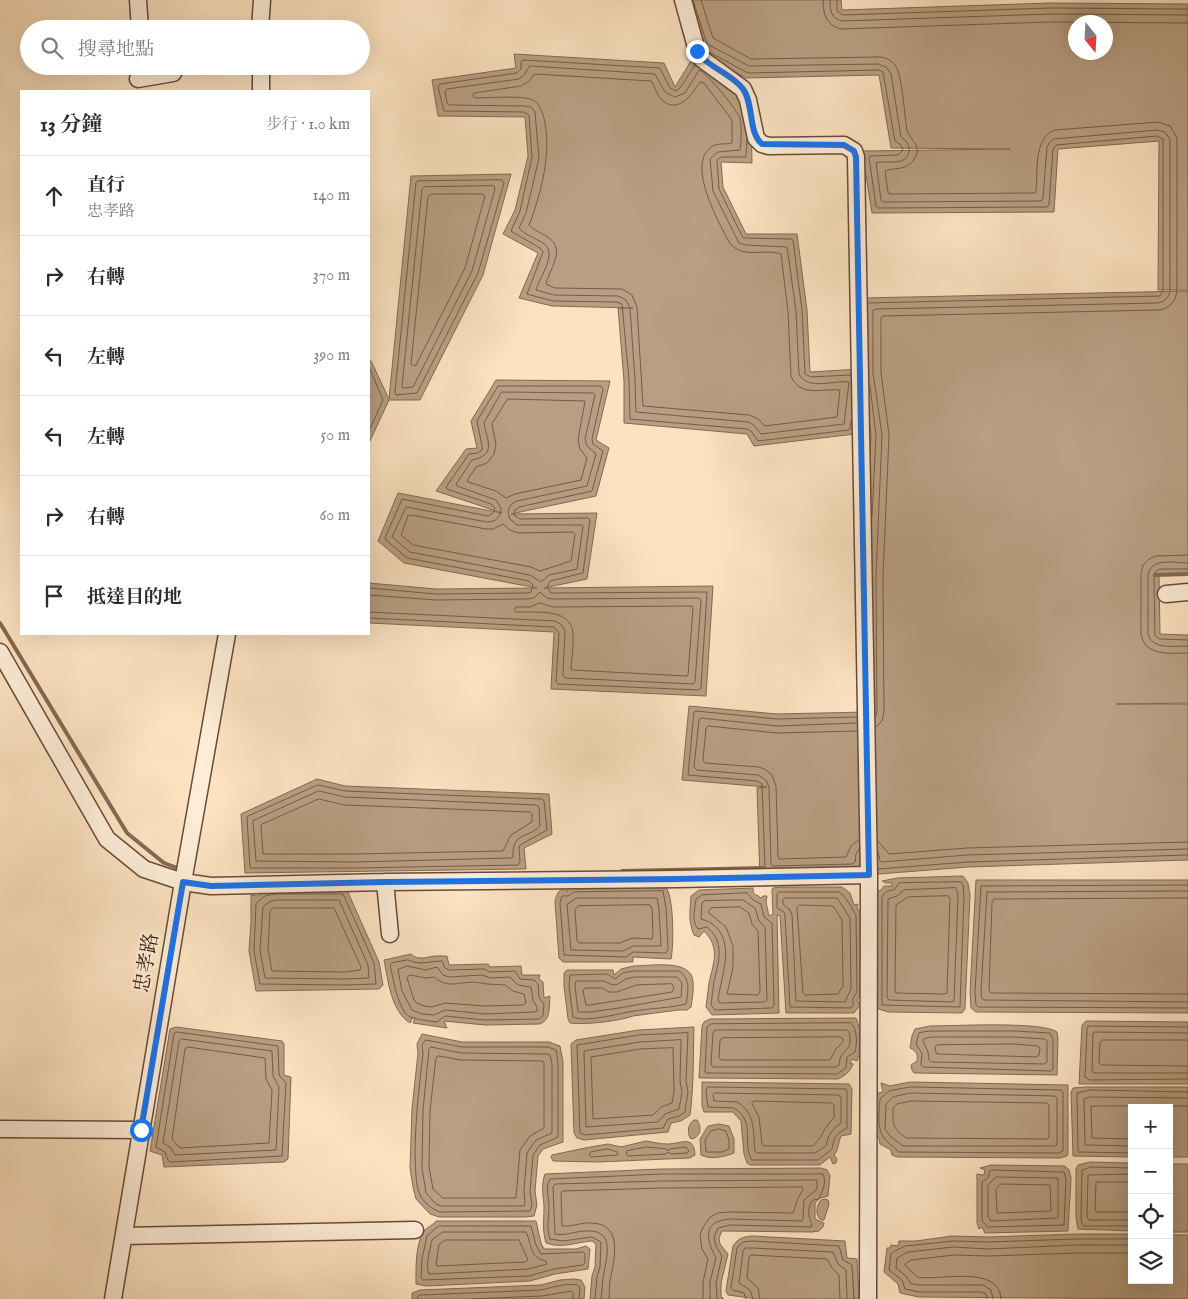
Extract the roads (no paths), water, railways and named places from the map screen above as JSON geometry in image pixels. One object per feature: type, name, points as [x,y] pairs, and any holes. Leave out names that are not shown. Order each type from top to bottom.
[{"type":"street","points":[[138,0],[139,20]]},
{"type":"street","points":[[260,20],[262,0]]},
{"type":"street","points":[[683,0],[697,51],[702,59],[743,88],[748,100],[756,138],[759,142],[769,146],[844,145],[854,151],[856,157],[869,875],[868,1299]]},
{"type":"street","points":[[138,79],[161,75]]},
{"type":"street","points":[[261,75],[261,90]]},
{"type":"street","points":[[1166,594],[1188,592]]},
{"type":"street","name":"忠孝路","points":[[113,1299],[227,635]]},
{"type":"street","points":[[0,652],[107,839],[144,869],[183,882],[211,886],[869,875]]},
{"type":"street","points":[[385,882],[390,934]]},
{"type":"street","points":[[0,1129],[141,1130]]},
{"type":"street","points":[[124,1236],[415,1230]]},
{"type":"water","points":[[681,0],[841,0],[842,10],[1050,3],[1188,4],[1188,290],[1158,290],[1159,141],[1058,149],[1054,212],[872,213],[862,151],[1010,149],[891,148],[879,75],[746,78],[700,53],[718,70],[751,114],[752,163],[721,162],[723,187],[746,234],[797,234],[807,310],[810,372],[862,369],[862,298],[1188,291],[1188,574],[1159,574],[1160,634],[1188,635],[1188,703],[1116,704],[1188,704],[1188,860],[968,867],[866,875],[760,878],[757,788],[767,787],[682,780],[689,706],[777,714],[866,712],[864,576],[871,435],[863,373],[855,434],[754,446],[747,434],[624,423],[624,381],[618,308],[633,308],[552,306],[519,298],[538,253],[503,234],[515,210],[528,156],[525,117],[438,116],[432,80],[516,68],[514,54],[664,63],[675,87],[697,51]]},
{"type":"water","points":[[511,174],[483,275],[420,400],[389,400],[370,441],[370,361],[389,399],[411,176]]},
{"type":"water","points":[[496,380],[610,381],[596,440],[609,448],[596,496],[511,514],[597,513],[587,579],[544,588],[713,586],[706,696],[551,689],[554,632],[370,623],[370,583],[436,589],[537,588],[404,563],[378,541],[398,493],[502,513],[436,491],[466,449],[477,448],[471,421]]},
{"type":"water","points":[[317,779],[345,786],[549,794],[552,834],[524,848],[526,869],[245,873],[241,814]]},
{"type":"water","points":[[963,876],[968,883],[970,895],[965,1009],[962,1013],[888,1012],[876,1008],[877,890],[880,891],[884,886],[892,886],[892,883],[882,881],[897,878]]},
{"type":"water","points":[[976,880],[1188,880],[1188,1013],[976,1012],[971,1008],[970,992]]},
{"type":"water","points":[[665,886],[672,909],[673,943],[671,959],[633,957],[633,962],[563,962],[559,958],[555,902],[560,890],[562,889],[567,892],[567,889],[564,887]]},
{"type":"water","points":[[842,887],[850,893],[854,905],[858,904],[857,909],[861,911],[862,1000],[860,997],[857,1000],[860,1005],[854,1013],[786,1013],[780,916],[777,915],[779,1013],[712,1015],[706,1007],[714,963],[714,950],[713,944],[704,931],[699,937],[694,935],[690,920],[691,896],[699,890],[753,888],[754,894],[761,898],[767,896],[766,902],[769,916],[773,914],[772,890],[773,888]]},
{"type":"water","points":[[346,888],[379,962],[383,985],[379,989],[256,991],[249,951],[251,895],[259,896],[258,891]]},
{"type":"water","points":[[411,954],[419,958],[447,956],[449,965],[488,964],[490,967],[521,966],[522,975],[540,975],[539,979],[543,982],[544,998],[550,996],[548,1016],[540,1024],[485,1025],[444,1021],[447,1028],[413,1023],[415,1018],[413,1017],[410,1023],[398,1011],[394,1003],[384,960]]},
{"type":"water","points":[[669,965],[686,969],[691,974],[693,982],[691,1007],[687,1010],[633,1016],[611,1021],[570,1023],[564,986],[564,973],[567,970],[613,970],[614,975],[621,969],[633,966]]},
{"type":"water","points":[[856,1018],[861,1040],[859,1056],[857,1061],[852,1059],[850,1063],[853,1064],[849,1071],[838,1079],[699,1078],[702,1026],[704,1022],[710,1019]]},
{"type":"water","points":[[1086,1021],[1188,1022],[1188,1084],[1079,1084],[1082,1025]]},
{"type":"water","points":[[1016,1025],[1034,1026],[1057,1032],[1057,1075],[914,1073],[911,1065],[917,1061],[917,1057],[916,1052],[910,1048],[912,1036],[915,1029],[930,1026]]},
{"type":"water","points":[[176,1027],[282,1041],[284,1044],[284,1075],[291,1077],[288,1159],[284,1162],[164,1167],[162,1155],[150,1151],[170,1029]]},
{"type":"water","points":[[694,1027],[690,1115],[681,1121],[671,1123],[668,1132],[584,1140],[577,1138],[574,1133],[571,1044],[576,1040],[639,1030]]},
{"type":"water","points":[[422,1034],[462,1042],[549,1042],[560,1046],[563,1062],[563,1142],[543,1149],[538,1156],[535,1191],[537,1205],[534,1216],[439,1217],[430,1214],[416,1199],[410,1168],[412,1109],[418,1053],[417,1044]]},
{"type":"water","points":[[702,1082],[849,1084],[852,1089],[851,1134],[841,1136],[834,1155],[837,1159],[836,1163],[833,1164],[830,1157],[820,1165],[750,1165],[747,1163],[744,1154],[741,1121],[733,1112],[704,1112],[702,1106]]},
{"type":"water","points":[[910,1082],[1068,1085],[1067,1156],[1060,1158],[897,1157],[892,1155],[891,1150],[880,1144],[879,1138],[874,1134],[875,1094],[883,1092],[881,1083],[890,1086]]},
{"type":"water","points":[[1188,1087],[1188,1157],[1173,1157],[1173,1104],[1128,1104],[1128,1157],[1073,1156],[1071,1092],[1073,1088]]},
{"type":"water","points":[[694,1120],[697,1120],[700,1128],[698,1135],[693,1139],[690,1138],[688,1130]]},
{"type":"water","points":[[719,1124],[729,1126],[734,1139],[734,1153],[718,1157],[701,1155],[700,1139],[708,1126]]},
{"type":"water","points":[[646,1141],[667,1144],[689,1142],[694,1148],[695,1155],[690,1158],[598,1162],[553,1161],[551,1157],[552,1155],[608,1144],[621,1147]]},
{"type":"water","points":[[1090,1162],[1128,1163],[1128,1231],[1078,1229],[1076,1217],[1076,1169],[1078,1165]]},
{"type":"water","points":[[1173,1164],[1188,1164],[1188,1232],[1173,1232]]},
{"type":"water","points":[[991,1165],[1065,1166],[1069,1170],[1071,1178],[1068,1231],[985,1233],[982,1227],[979,1229],[977,1223],[977,1174],[984,1175],[985,1170],[980,1168]]},
{"type":"water","points":[[821,1168],[827,1170],[830,1176],[828,1196],[820,1198],[815,1203],[815,1219],[824,1223],[819,1231],[722,1231],[719,1238],[720,1244],[728,1254],[721,1283],[721,1296],[724,1299],[590,1299],[592,1276],[595,1267],[596,1244],[592,1241],[563,1245],[546,1243],[543,1190],[545,1174],[661,1169]]},
{"type":"water","points":[[825,1199],[828,1200],[829,1204],[824,1220],[821,1220],[817,1213],[817,1208],[819,1202]]},
{"type":"water","points":[[436,1221],[536,1221],[544,1249],[576,1249],[586,1246],[590,1249],[588,1269],[555,1274],[530,1281],[426,1286],[416,1284],[419,1243],[424,1231]]},
{"type":"water","points":[[1128,1234],[1128,1284],[1173,1284],[1173,1235],[1188,1235],[1188,1299],[919,1297],[900,1293],[898,1284],[884,1272],[887,1248],[890,1248],[891,1245],[898,1246],[899,1241],[916,1241],[952,1236]]},
{"type":"water","points":[[752,1236],[845,1241],[847,1258],[857,1259],[859,1299],[758,1299],[728,1295],[726,1291],[733,1246],[741,1238]]},
{"type":"water","points":[[560,1280],[581,1280],[585,1287],[584,1299],[412,1299],[412,1293],[420,1290],[541,1285]]},
{"type":"waterway","points":[[1155,575],[1188,574]]},
{"type":"waterway","points":[[0,623],[127,833],[164,863],[180,869]]},
{"type":"waterway","points":[[622,871],[763,868]]}]
